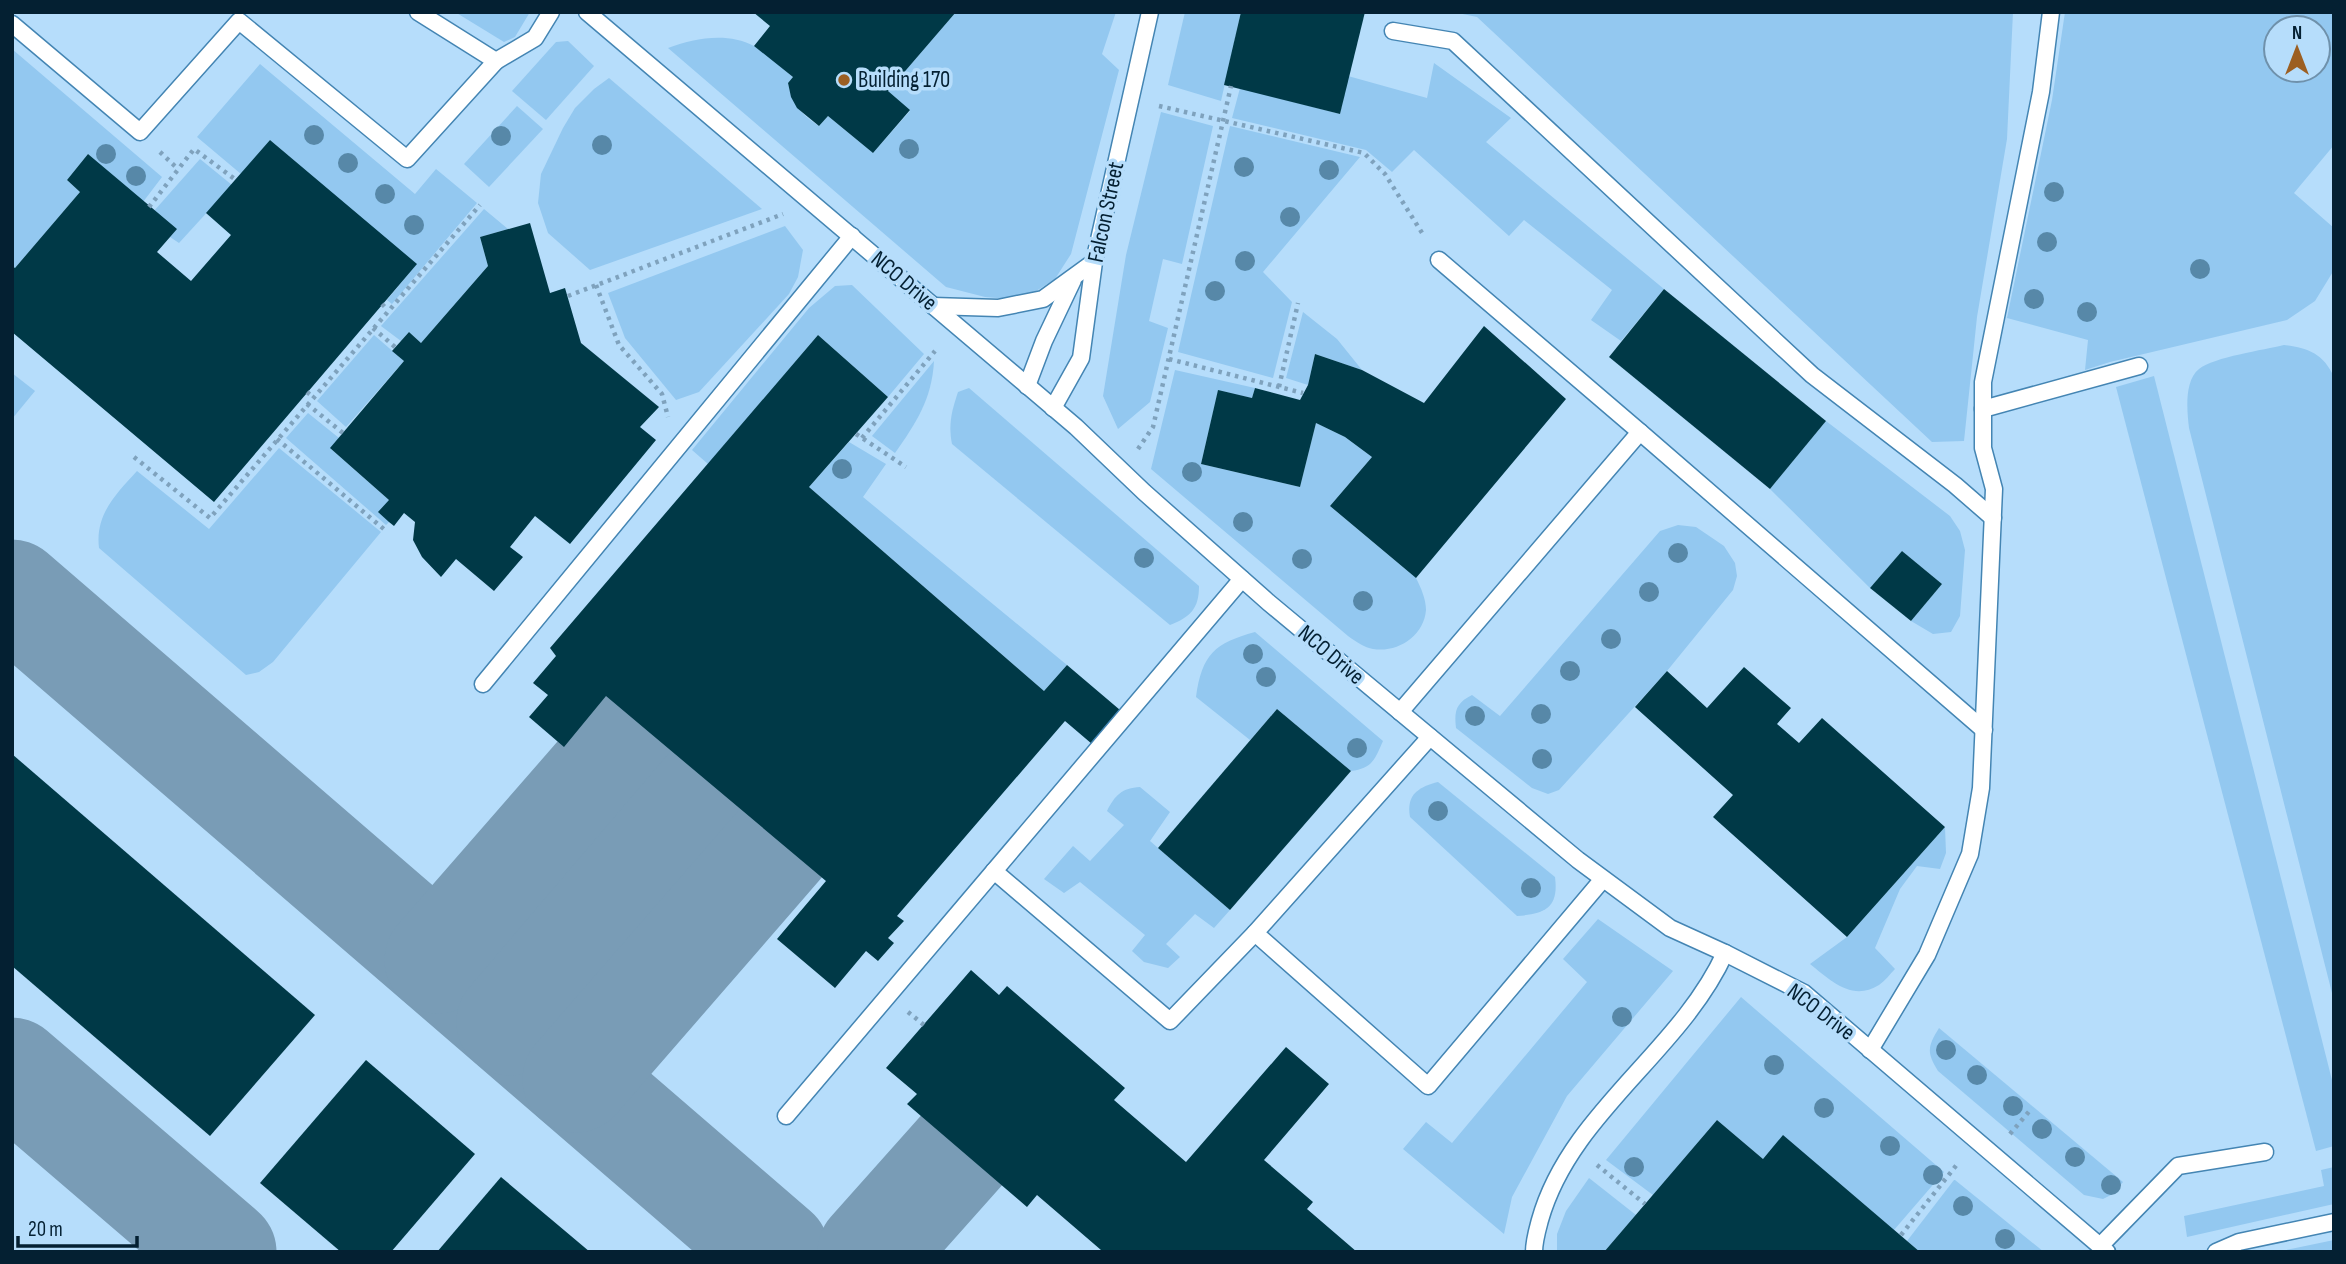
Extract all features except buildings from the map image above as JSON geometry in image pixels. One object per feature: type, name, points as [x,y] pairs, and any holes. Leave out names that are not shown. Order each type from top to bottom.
[{"type":"lane","points":[[418,12],[496,61]]},
{"type":"lane","points":[[12,24],[140,132],[239,21],[407,159],[496,61],[535,38],[551,12]]},
{"type":"lane","name":"NCO Drive","points":[[587,12],[1053,408],[1242,579],[1603,879],[1670,928],[1804,993],[2104,1249]]},
{"type":"lane","name":"Falcon Street","points":[[1053,408],[1081,358],[1094,262],[1150,12]]},
{"type":"lane","points":[[1870,1050],[1927,955],[1970,854],[1981,788],[1994,489],[1983,448],[1983,382],[2041,92],[2052,12]]},
{"type":"lane","points":[[1393,31],[1453,41],[1812,375],[1955,485],[1993,518]]},
{"type":"lane","points":[[483,684],[852,236]]},
{"type":"lane","points":[[1439,260],[1984,730]]},
{"type":"lane","points":[[933,306],[998,308],[1043,299],[1094,262]]},
{"type":"lane","points":[[1027,386],[1044,341],[1074,277]]},
{"type":"lane","points":[[1983,409],[2139,366]]},
{"type":"lane","points":[[1400,712],[1640,432]]},
{"type":"lane","points":[[786,1116],[1242,579]]},
{"type":"lane","points":[[994,871],[1170,1021],[1255,933],[1430,737]]},
{"type":"lane","points":[[1255,933],[1428,1086],[1603,879]]},
{"type":"lane","points":[[1534,1252],[1534,1242],[1546,1199],[1567,1158],[1690,1010],[1715,975],[1725,953]]},
{"type":"lane","points":[[2104,1249],[2178,1166],[2265,1152]]},
{"type":"lane","points":[[2216,1252],[2239,1242],[2334,1222]]},
{"type":"path","points":[[1122,471],[1153,427],[1231,86]]},
{"type":"path","points":[[1131,99],[1364,153],[1385,174],[1439,260]]},
{"type":"path","points":[[149,207],[194,149],[236,180]]},
{"type":"path","points":[[568,296],[812,203]]},
{"type":"path","points":[[134,457],[210,518],[480,205]]},
{"type":"path","points":[[596,285],[619,345],[662,394],[676,452]]},
{"type":"path","points":[[1279,387],[1298,303]]},
{"type":"path","points":[[382,304],[388,310]]},
{"type":"path","points":[[373,328],[396,347]]},
{"type":"path","points":[[862,438],[935,351]]},
{"type":"path","points":[[1169,359],[1303,393]]},
{"type":"path","points":[[307,392],[313,397]]},
{"type":"path","points":[[307,404],[343,432]]},
{"type":"path","points":[[856,434],[906,467]]},
{"type":"path","points":[[277,439],[385,530]]},
{"type":"path","points":[[1901,1235],[1976,1140]]},
{"type":"path","points":[[1575,1148],[1645,1204]]},
{"type":"shaded area","points":[[455,12],[530,12],[515,37],[504,42]]},
{"type":"shaded area","points":[[956,12],[1116,12],[1102,54],[1119,70],[1071,254],[1055,279],[1033,293],[1010,299],[985,297],[946,287],[668,48],[711,38],[733,39],[754,46],[793,77],[788,83],[792,97],[808,118],[819,126],[828,116],[873,153],[910,111],[888,91]]},
{"type":"shaded area","points":[[1185,12],[1241,12],[1221,101],[1168,85]]},
{"type":"shaded area","points":[[1453,12],[2013,12],[2007,139],[1977,317],[1964,441],[1932,442],[1477,17]]},
{"type":"shaded area","points":[[2065,12],[2334,12],[2334,145],[2294,193],[2334,228],[2334,270],[2315,301],[2287,320],[2085,370],[2088,340],[2007,318],[2052,100]]},
{"type":"shaded area","points":[[568,41],[594,66],[546,120],[512,91],[556,42]]},
{"type":"shaded area","points":[[12,49],[162,177],[143,202],[88,154],[67,180],[80,192],[15,268],[12,266]]},
{"type":"shaded area","points":[[1434,63],[1511,118],[1486,142],[1664,289],[1621,341],[1591,320],[1612,290],[1524,220],[1509,236],[1414,150],[1392,172],[1366,150],[1232,118],[1240,88],[1340,114],[1348,76],[1427,98]]},
{"type":"shaded area","points":[[260,64],[415,194],[436,169],[477,203],[392,304],[387,300],[416,265],[270,140],[241,174],[197,137]]},
{"type":"shaded area","points":[[609,78],[762,209],[590,270],[548,233],[538,203],[541,174],[563,128],[575,108]]},
{"type":"shaded area","points":[[517,106],[543,129],[489,187],[464,164]]},
{"type":"shaded area","points":[[1161,112],[1213,126],[1182,264],[1163,259],[1149,321],[1168,328],[1150,402],[1118,429],[1103,396],[1126,255]]},
{"type":"shaded area","points":[[1230,126],[1360,157],[1263,272],[1292,302],[1273,378],[1178,352]]},
{"type":"shaded area","points":[[200,159],[232,185],[179,243],[170,237],[154,211]]},
{"type":"shaded area","points":[[484,209],[508,229],[480,237],[488,266],[421,343],[409,332],[401,341],[381,326]]},
{"type":"shaded area","points":[[785,226],[803,250],[798,277],[789,294],[699,392],[676,400],[625,338],[608,293]]},
{"type":"shaded area","points":[[852,285],[924,354],[888,397],[818,335],[708,464],[692,450],[809,308],[835,286]]},
{"type":"shaded area","points":[[1303,312],[1337,339],[1362,370],[1315,354],[1308,385],[1286,378]]},
{"type":"shaded area","points":[[374,335],[404,361],[346,427],[317,401]]},
{"type":"shaded area","points":[[2284,345],[2314,353],[2325,362],[2334,377],[2334,1001],[2189,428],[2189,388],[2199,369],[2227,357]]},
{"type":"shaded area","points":[[934,361],[933,375],[922,410],[895,453],[872,436]]},
{"type":"shaded area","points":[[1175,370],[1255,388],[1252,398],[1218,391],[1201,464],[1300,487],[1316,423],[1345,437],[1372,457],[1330,506],[1416,578],[1426,610],[1415,635],[1400,645],[1382,650],[1357,642],[1151,469]]},
{"type":"shaded area","points":[[12,373],[35,391],[12,419]]},
{"type":"shaded area","points":[[2154,376],[2334,1088],[2334,1146],[2316,1151],[2116,387]]},
{"type":"shaded area","points":[[969,388],[1199,586],[1197,601],[1188,615],[1170,625],[952,444],[952,411],[958,392]]},
{"type":"shaded area","points":[[308,413],[339,438],[331,449],[389,500],[389,522],[386,525],[286,438]]},
{"type":"shaded area","points":[[1826,421],[1950,516],[1960,531],[1965,550],[1960,616],[1951,632],[1933,634],[1911,621],[1942,584],[1902,551],[1870,588],[1770,489]]},
{"type":"shaded area","points":[[849,442],[886,464],[863,497],[1067,665],[1044,691],[809,487]]},
{"type":"shaded area","points":[[279,448],[381,532],[273,662],[259,672],[246,675],[99,548],[100,525],[108,506],[137,471],[209,529]]},
{"type":"shaded area","points":[[1678,525],[1696,527],[1724,546],[1735,563],[1737,576],[1733,590],[1667,671],[1559,790],[1548,794],[1532,788],[1456,728],[1457,708],[1472,695],[1500,716],[1660,531]]},
{"type":"shaded area","points":[[1255,632],[1383,741],[1369,765],[1351,771],[1277,709],[1250,740],[1196,697],[1202,670],[1213,652],[1230,641]]},
{"type":"shaded area","points":[[1438,782],[1555,877],[1555,896],[1548,907],[1542,911],[1517,916],[1410,817],[1410,803],[1415,793]]},
{"type":"shaded area","points":[[1140,787],[1170,812],[1150,841],[1230,910],[1214,928],[1195,914],[1166,944],[1180,957],[1168,968],[1144,962],[1132,951],[1145,935],[1080,882],[1064,893],[1044,879],[1073,846],[1090,861],[1124,825],[1107,811],[1113,801],[1120,793]]},
{"type":"shaded area","points":[[1945,827],[1946,853],[1940,869],[1917,866],[1900,889],[1875,948],[1895,969],[1879,985],[1860,991],[1842,987],[1810,964],[1847,937]]},
{"type":"shaded area","points":[[1598,919],[1673,971],[1567,1096],[1512,1197],[1504,1234],[1403,1149],[1426,1122],[1452,1143],[1587,982],[1563,959]]},
{"type":"shaded area","points":[[1741,997],[1944,1172],[1894,1230],[1783,1136],[1763,1159],[1717,1120],[1653,1195],[1606,1160]]},
{"type":"shaded area","points":[[1939,1028],[2123,1182],[2113,1194],[2103,1199],[2084,1195],[1938,1071],[1930,1049]]},
{"type":"shaded area","points":[[2334,1167],[2334,1204],[2187,1237],[2184,1216],[2324,1186],[2321,1170]]},
{"type":"shaded area","points":[[1589,1178],[1636,1215],[1604,1252],[1557,1252],[1557,1234],[1566,1211]]},
{"type":"shaded area","points":[[1954,1180],[2044,1252],[1920,1252],[1907,1241]]},
{"type":"shaded area","points":[[2334,1240],[2334,1252],[2277,1252]]},
{"type":"taxiway","points":[[12,593],[776,1252]]},
{"type":"taxiway","points":[[438,960],[642,726]]},
{"type":"taxiway","points":[[510,1022],[712,785]]},
{"type":"taxiway","points":[[576,1079],[781,843]]},
{"type":"taxiway","points":[[12,1071],[223,1252]]},
{"type":"taxiway","points":[[871,1252],[961,1151]]},
{"type":"place","name":"Building 170","points":[[844,80]]}]
